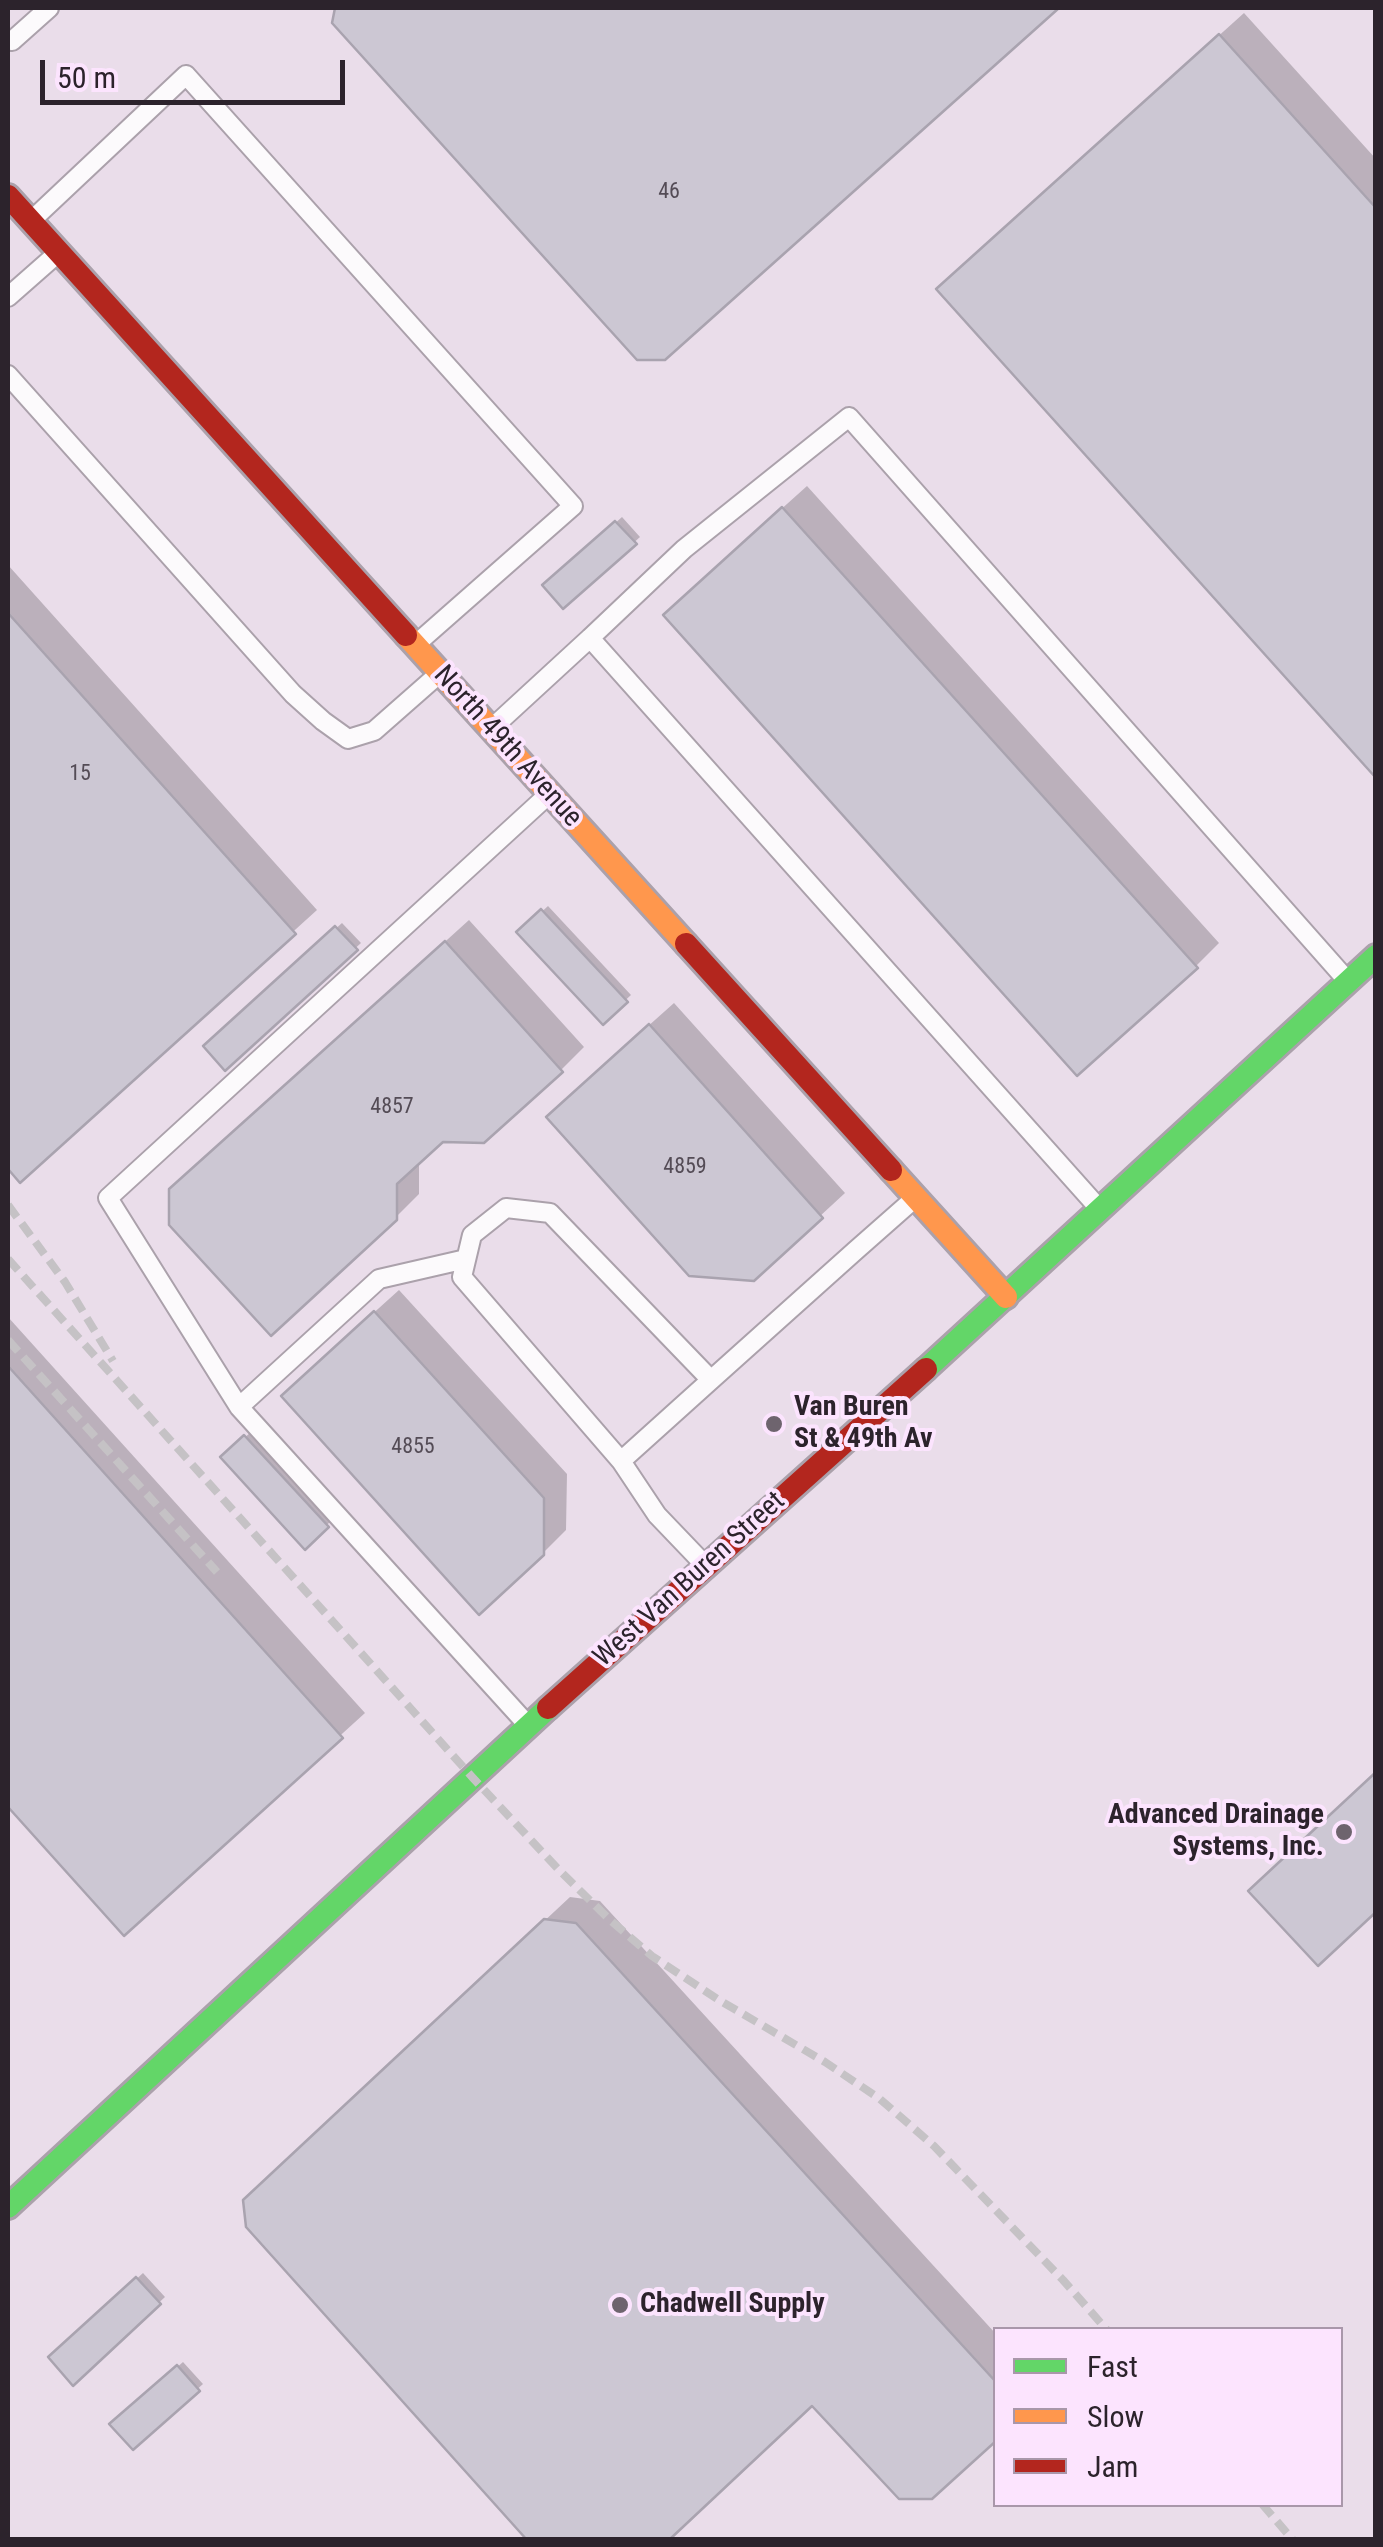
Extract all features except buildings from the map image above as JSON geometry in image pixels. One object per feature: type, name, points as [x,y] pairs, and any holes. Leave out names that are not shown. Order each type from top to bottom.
[{"type":"main road","name":"North 49th Avenue","points":[[8,196],[1006,1297]]},
{"type":"main road","name":"West Van Buren Street","points":[[8,2207],[528,1726],[1006,1297],[1376,956]]},
{"type":"lane","points":[[9,42],[49,8]]},
{"type":"lane","points":[[30,221],[186,75],[573,506],[415,646]]},
{"type":"lane","points":[[8,297],[58,252]]},
{"type":"lane","points":[[8,375],[293,694],[348,739],[374,731],[440,673]]},
{"type":"lane","points":[[491,729],[684,549],[850,417],[1348,982]]},
{"type":"lane","points":[[590,638],[1101,1210]]},
{"type":"lane","points":[[528,1726],[240,1407],[108,1198],[550,794]]},
{"type":"lane","points":[[621,1461],[916,1197]]},
{"type":"lane","points":[[706,1566],[657,1515],[621,1461],[462,1277],[472,1235],[506,1208],[550,1213],[712,1380]]},
{"type":"lane","points":[[240,1407],[379,1280],[466,1259]]},
{"type":"railway","points":[[8,1205],[65,1282],[113,1361]]},
{"type":"railway","points":[[8,1259],[473,1778],[610,1920],[652,1956],[880,2099],[934,2146],[1104,2327]]},
{"type":"railway","points":[[8,1340],[217,1572]]},
{"type":"railway","points":[[1265,2507],[1293,2540]]},
{"type":"traffic: fast","points":[[926,1369],[1376,956]]},
{"type":"traffic: fast","points":[[8,2207],[548,1708]]},
{"type":"traffic: slow","points":[[406,635],[686,944]]},
{"type":"traffic: slow","points":[[891,1170],[1006,1297]]},
{"type":"traffic: jam","points":[[8,196],[406,635]]},
{"type":"traffic: jam","points":[[686,944],[891,1170]]},
{"type":"traffic: jam","points":[[548,1708],[926,1369]]},
{"type":"place","name":"Van Buren St & 49th Av","points":[[774,1424]]},
{"type":"place","name":"Advanced Drainage Systems, Inc.","points":[[1344,1832]]},
{"type":"place","name":"Chadwell Supply","points":[[620,2305]]}]
